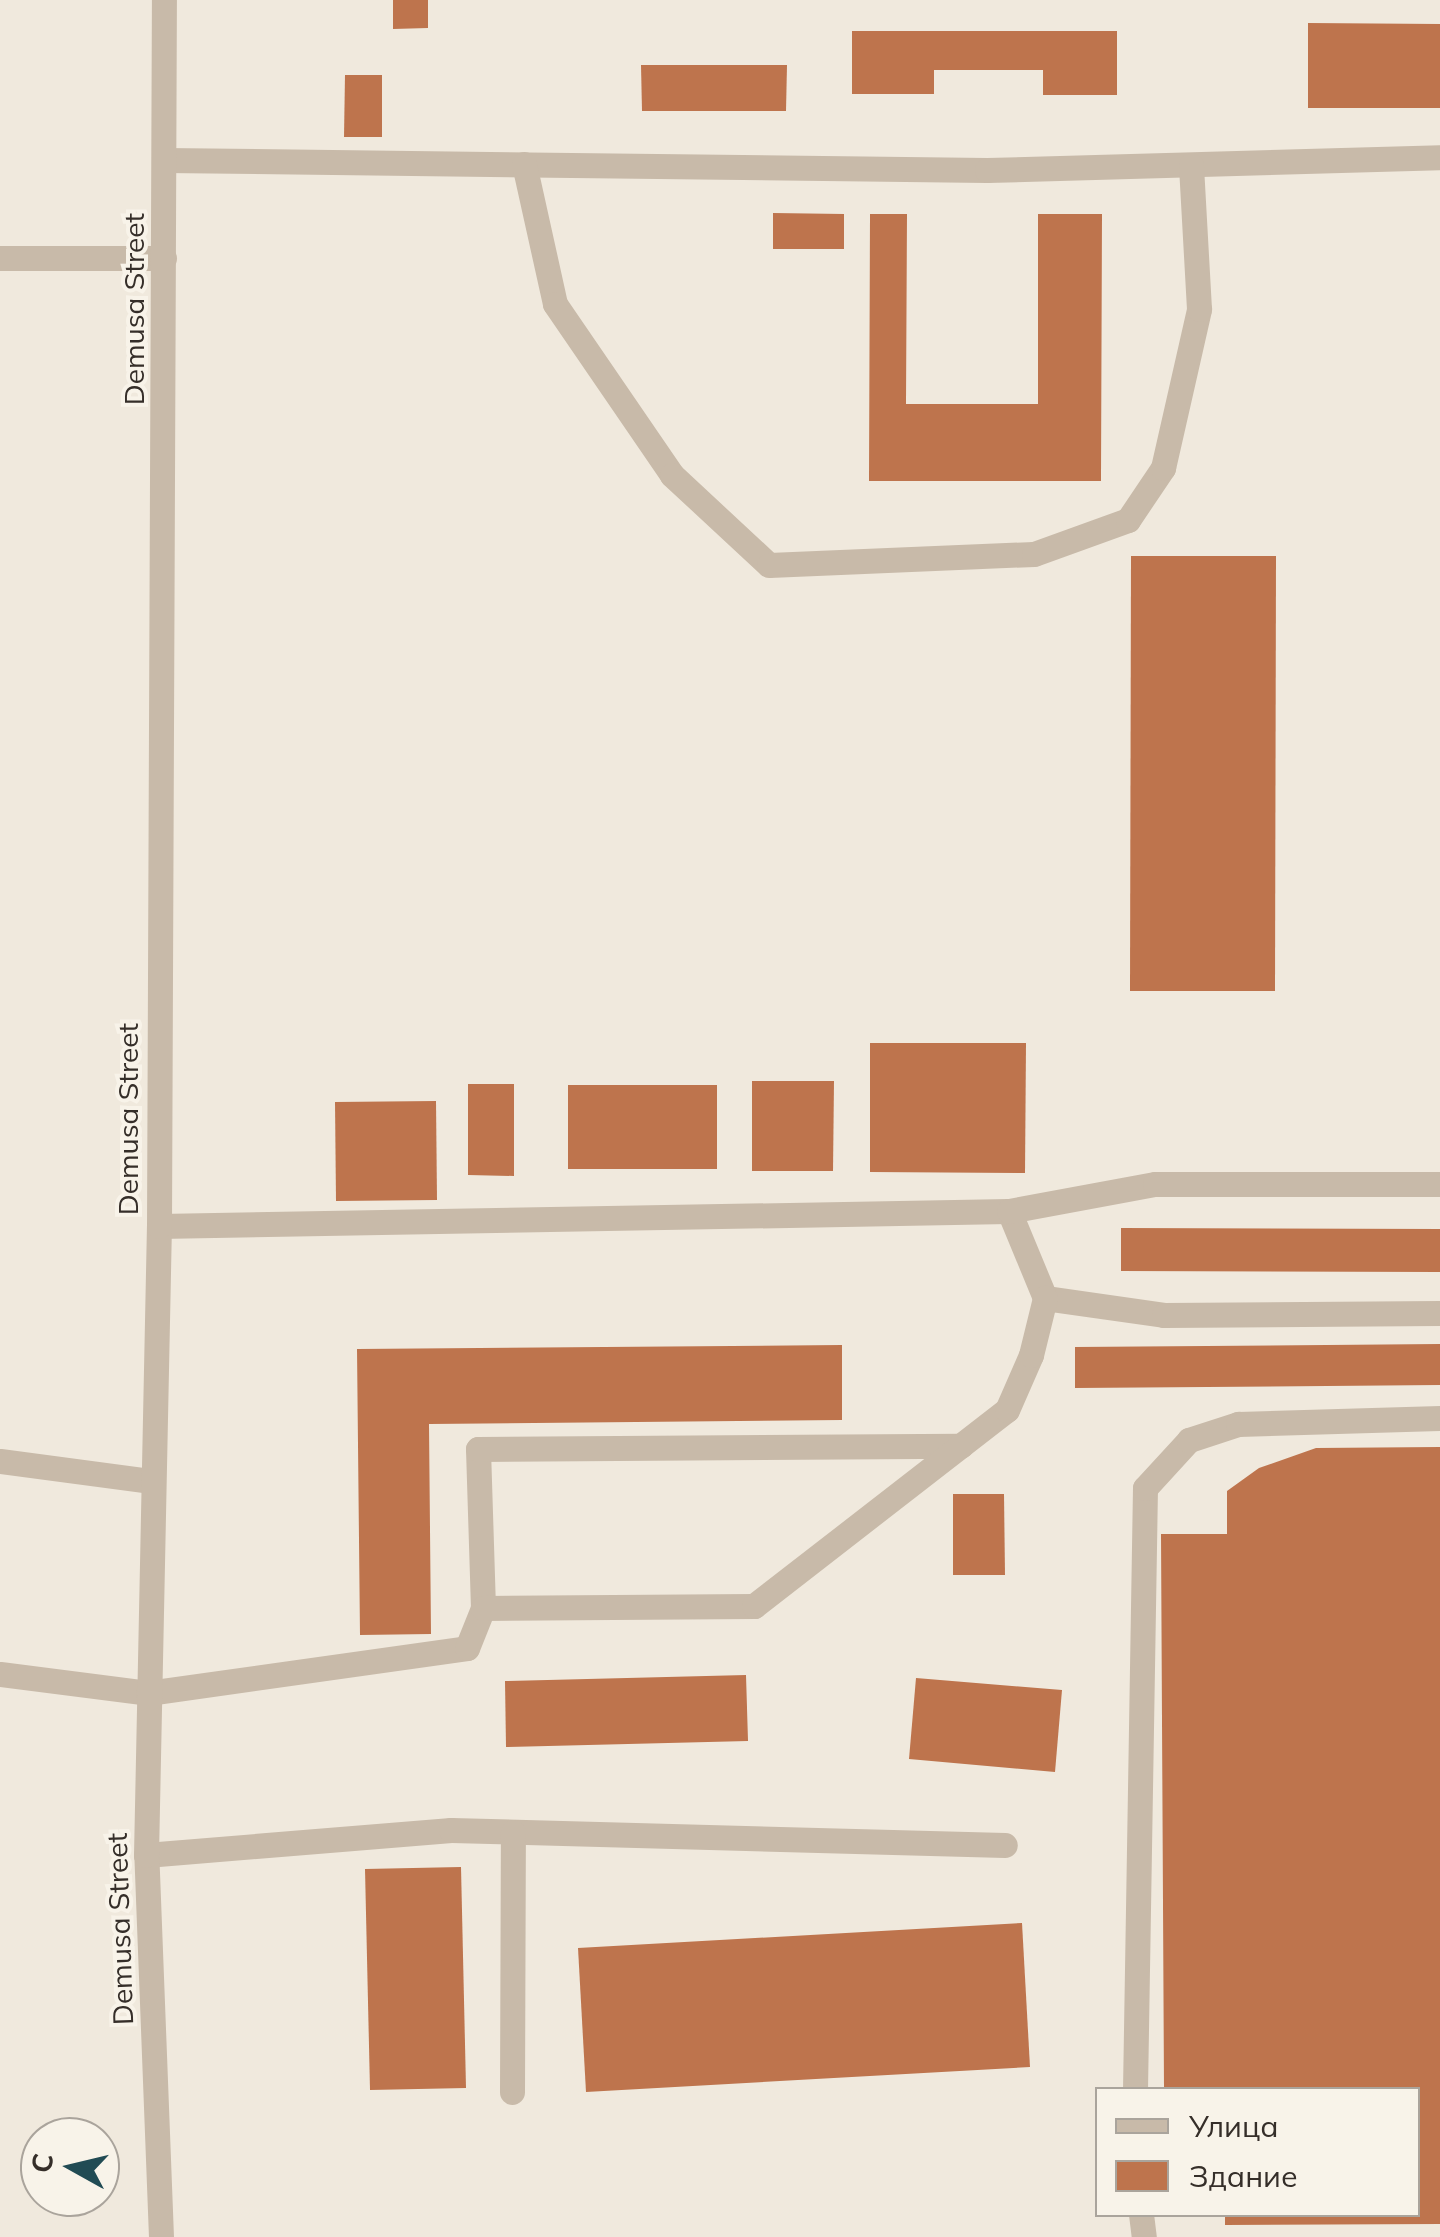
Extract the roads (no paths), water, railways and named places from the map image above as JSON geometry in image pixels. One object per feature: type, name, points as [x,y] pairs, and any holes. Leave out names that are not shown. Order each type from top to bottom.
[{"type":"street","name":"Demusa Street","points":[[161,2237],[146,1855],[150,1480],[159,1226],[164,0]]},
{"type":"street","points":[[164,160],[987,170],[1440,157]]},
{"type":"street","points":[[524,164],[555,304],[672,476],[770,564],[1034,554],[1128,520],[1163,468],[1199,309],[1191,164]]},
{"type":"street","points":[[0,258],[164,258]]},
{"type":"street","points":[[159,1226],[1009,1211],[1155,1184],[1440,1184]]},
{"type":"street","points":[[482,1608],[754,1606],[1007,1410],[1031,1355],[1046,1298],[1009,1211]]},
{"type":"street","points":[[1046,1298],[1164,1315],[1440,1313]]},
{"type":"street","points":[[1135,2087],[1145,1488],[1189,1440],[1238,1424],[1440,1418]]},
{"type":"street","points":[[0,1674],[148,1693],[467,1648],[482,1608],[478,1449],[961,1446]]},
{"type":"street","points":[[0,1461],[150,1480]]},
{"type":"street","points":[[146,1855],[452,1830],[1005,1845]]},
{"type":"street","points":[[512,2092],[513,1832]]}]
